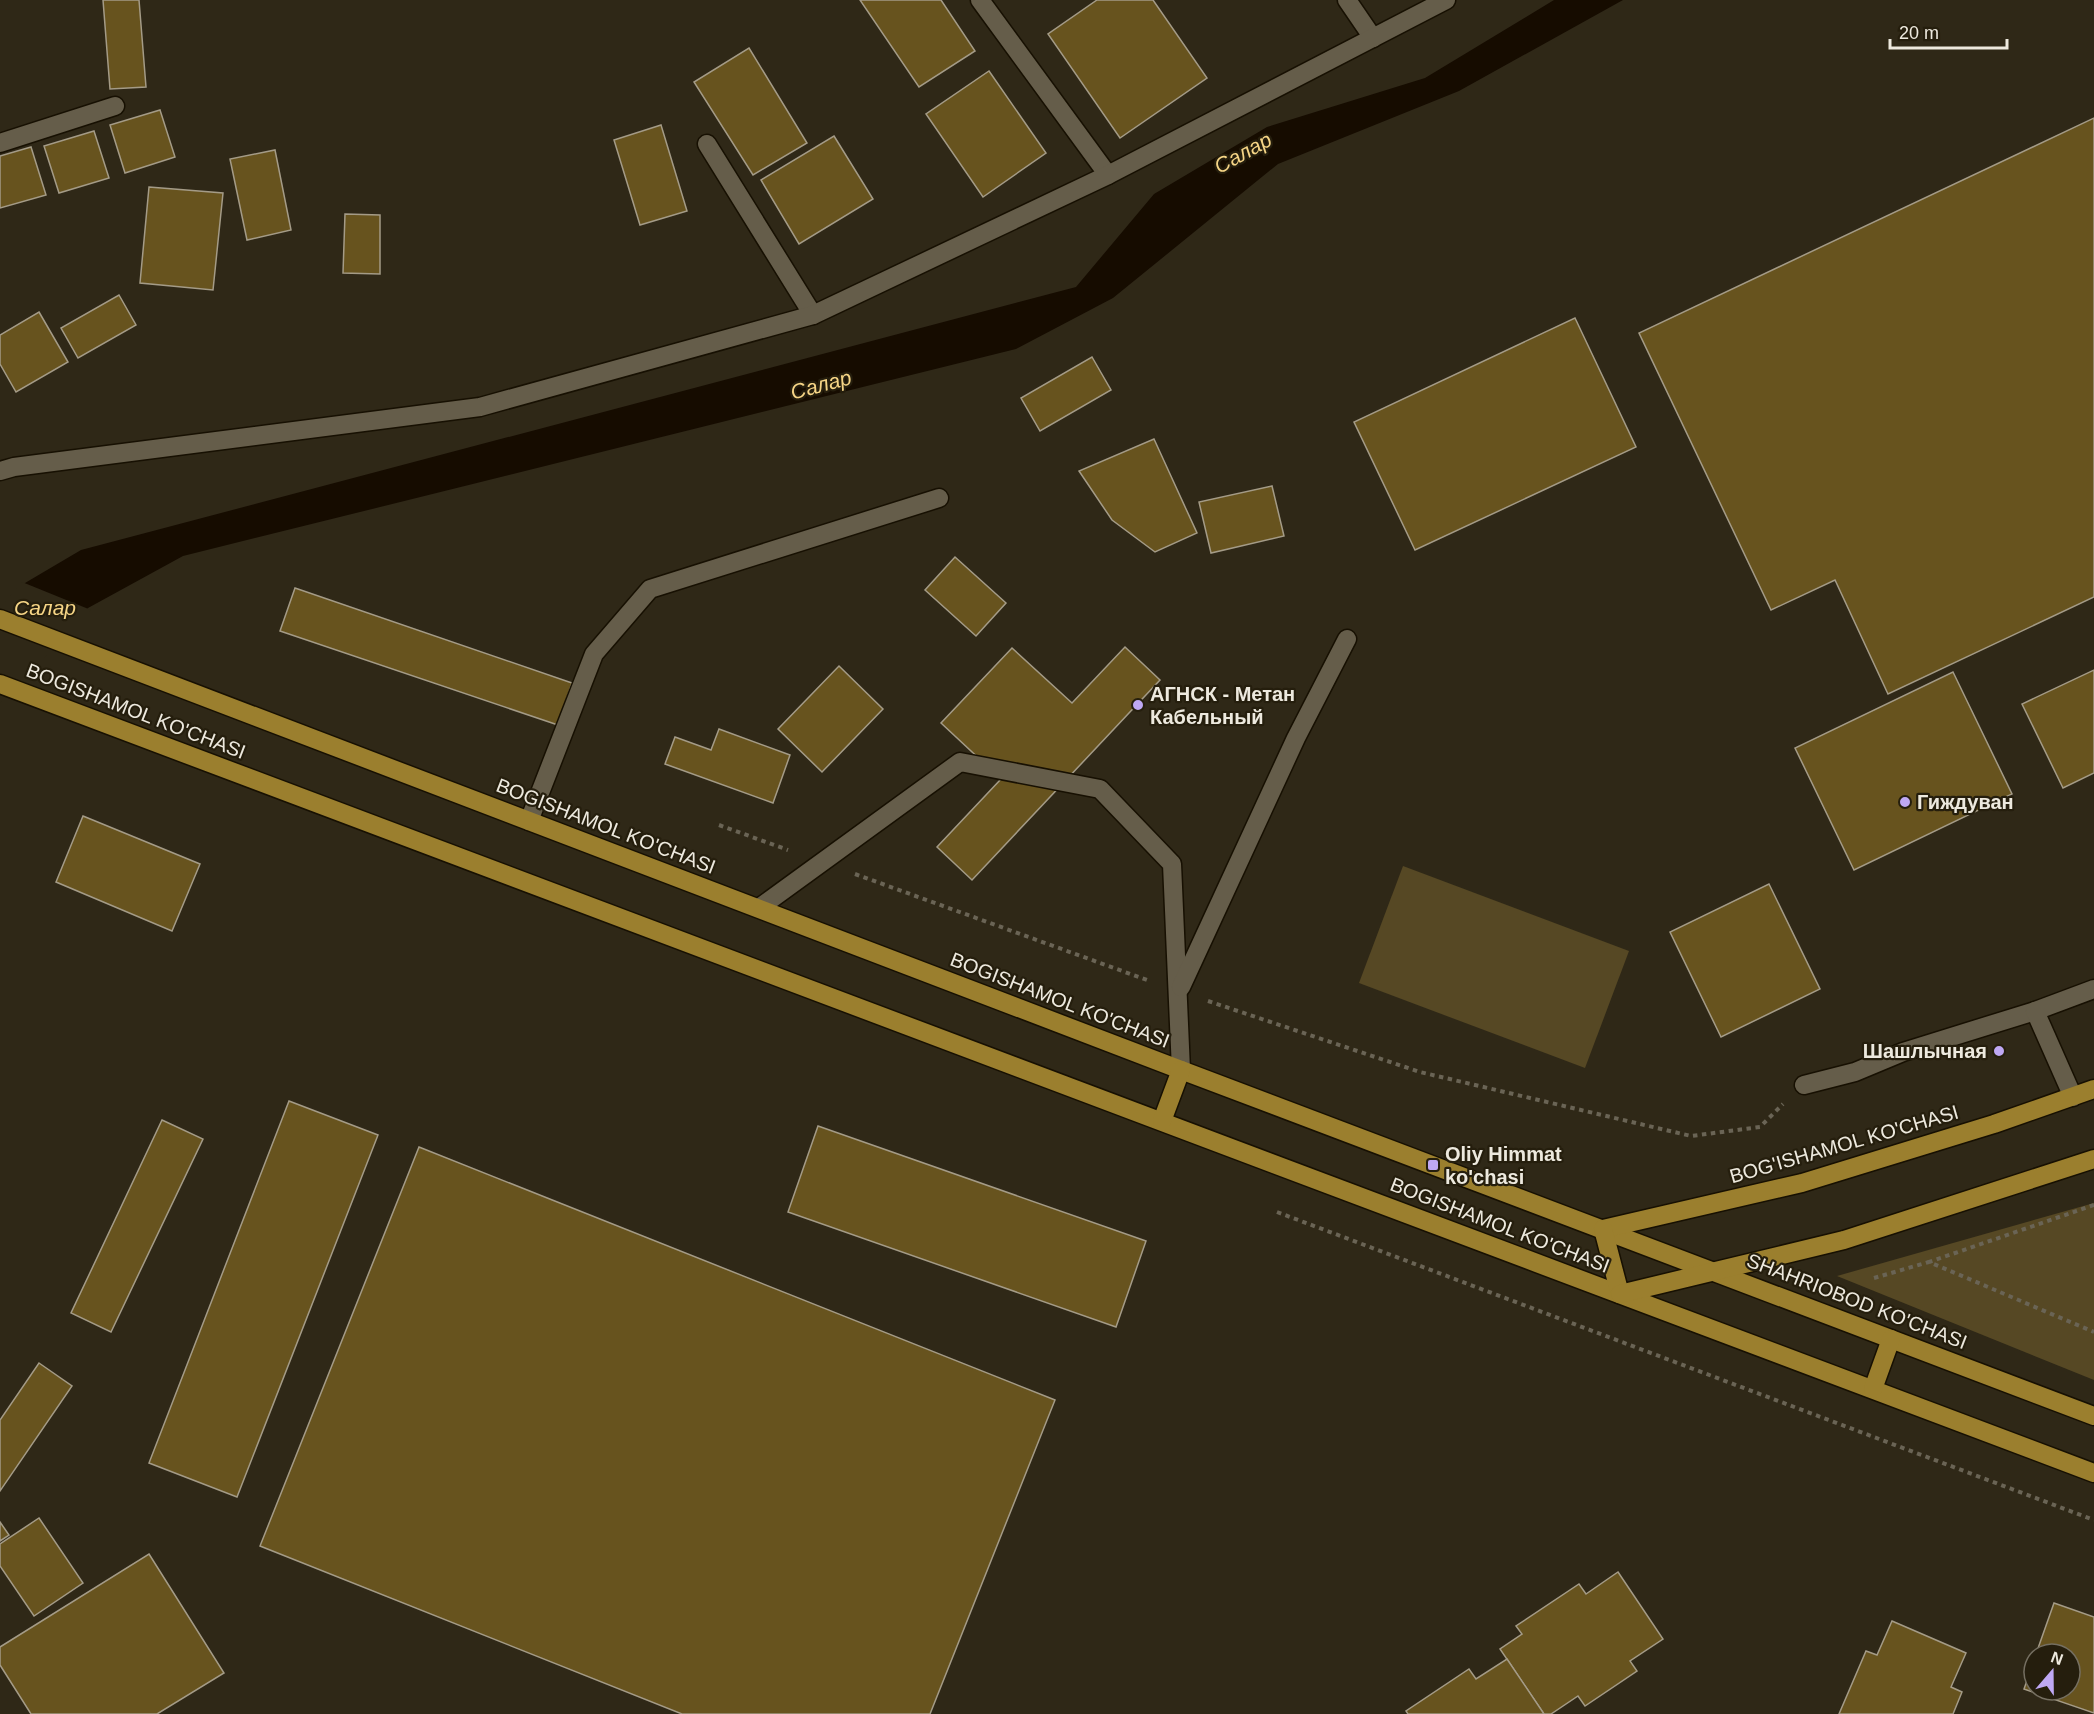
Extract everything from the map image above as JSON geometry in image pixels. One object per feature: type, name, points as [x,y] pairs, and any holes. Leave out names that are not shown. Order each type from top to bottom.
[{"type":"main road","name":"BOGISHAMOL KO'CHASI","points":[[0,619],[1603,1229],[1620,1294]]},
{"type":"main road","name":"BOGISHAMOL KO'CHASI","points":[[0,684],[1620,1294]]},
{"type":"main road","points":[[1162,1121],[1181,1070]]},
{"type":"main road","name":"BOG'ISHAMOL KO'CHASI","points":[[1603,1229],[1802,1183],[1994,1124],[2094,1089]]},
{"type":"main road","points":[[1620,1294],[1844,1240],[2094,1159]]},
{"type":"main road","name":"SHAHRIOBOD KO'CHASI","points":[[1603,1229],[2094,1416]]},
{"type":"main road","points":[[1620,1294],[2094,1473]]},
{"type":"main road","points":[[1873,1389],[1891,1339]]},
{"type":"street","points":[[980,0],[1108,176]]},
{"type":"street","points":[[1347,0],[1373,38]]},
{"type":"street","points":[[0,471],[14,467],[480,406],[813,315],[1108,176],[1446,0]]},
{"type":"street","points":[[0,143],[115,106]]},
{"type":"street","points":[[707,144],[813,315]]},
{"type":"street","points":[[529,821],[594,654],[650,589],[939,498]]},
{"type":"street","points":[[1179,991],[1296,738],[1347,639]]},
{"type":"street","points":[[759,908],[960,762],[1100,789],[1172,864],[1181,1070]]},
{"type":"street","points":[[1804,1084],[1855,1072],[1904,1052],[2035,1011],[2094,989]]},
{"type":"street","points":[[2035,1011],[2073,1097]]},
{"type":"path","points":[[718,825],[1179,991],[1420,1072],[1691,1136],[1760,1127],[1804,1084]]},
{"type":"path","points":[[1874,1278],[1929,1262],[2094,1205]]},
{"type":"path","points":[[1277,1212],[2094,1520]]},
{"type":"path","points":[[1929,1262],[2094,1332]]},
{"type":"shaded area","points":[[1403,866],[1629,951],[1585,1068],[1359,983]]},
{"type":"shaded area","points":[[2094,1203],[2094,1380],[1837,1276]]},
{"type":"water","name":"Салар","points":[[1554,0],[1623,0],[1459,91],[1278,164],[1113,298],[1016,349],[183,556],[88,608],[0,700],[0,612],[25,583],[81,550],[1076,287],[1154,194],[1267,127],[1425,78]]},
{"type":"pier","points":[[22,582],[91,610],[0,703],[0,608]]},
{"type":"building","points":[[103,0],[139,0],[146,87],[110,89]]},
{"type":"building","points":[[860,0],[941,0],[975,51],[919,87]]},
{"type":"building","points":[[1097,0],[1153,0],[1207,78],[1120,138],[1048,34]]},
{"type":"building","points":[[749,48],[807,143],[753,175],[694,82]]},
{"type":"building","points":[[989,71],[1046,153],[983,197],[926,114]]},
{"type":"building","points":[[160,110],[175,157],[125,173],[110,125]]},
{"type":"building","points":[[2094,118],[2094,597],[1888,694],[1835,580],[1771,610],[1639,333]]},
{"type":"building","points":[[661,125],[687,211],[640,225],[614,140]]},
{"type":"building","points":[[94,131],[109,178],[59,193],[44,146]]},
{"type":"building","points":[[834,136],[873,199],[799,244],[761,180]]},
{"type":"building","points":[[31,147],[46,195],[0,208],[0,156]]},
{"type":"building","points":[[275,150],[291,230],[247,240],[230,159]]},
{"type":"building","points":[[149,187],[223,193],[213,290],[140,283]]},
{"type":"building","points":[[345,214],[380,215],[380,274],[343,273]]},
{"type":"building","points":[[119,295],[136,325],[78,358],[61,328]]},
{"type":"building","points":[[39,312],[68,362],[16,392],[0,364],[0,335]]},
{"type":"building","points":[[1575,318],[1636,447],[1415,550],[1354,422]]},
{"type":"building","points":[[1092,357],[1111,390],[1040,431],[1021,398]]},
{"type":"building","points":[[1154,439],[1197,533],[1155,552],[1112,520],[1079,471]]},
{"type":"building","points":[[1272,486],[1284,536],[1211,553],[1199,502]]},
{"type":"building","points":[[955,557],[1006,603],[976,636],[925,590]]},
{"type":"building","points":[[295,588],[572,683],[558,725],[280,631]]},
{"type":"building","points":[[1125,647],[1160,680],[972,880],[937,847],[1001,779],[941,723],[1012,648],[1072,703]]},
{"type":"building","points":[[839,666],[883,709],[822,772],[778,729]]},
{"type":"building","points":[[2094,670],[2094,773],[2063,788],[2022,704]]},
{"type":"building","points":[[1953,672],[2012,794],[1854,870],[1795,748]]},
{"type":"building","points":[[719,729],[790,755],[773,803],[665,764],[675,737],[711,750]]},
{"type":"building","points":[[83,816],[200,864],[172,931],[56,882]]},
{"type":"building","points":[[1769,884],[1820,989],[1721,1037],[1670,932]]},
{"type":"building","points":[[289,1101],[378,1135],[237,1497],[149,1463]]},
{"type":"building","points":[[162,1120],[203,1139],[111,1332],[71,1313]]},
{"type":"building","points":[[818,1126],[1146,1241],[1116,1327],[788,1212]]},
{"type":"building","points":[[419,1147],[1055,1400],[930,1714],[682,1714],[260,1546]]},
{"type":"building","points":[[39,1363],[72,1386],[0,1491],[0,1420]]},
{"type":"building","points":[[39,1518],[83,1583],[34,1616],[0,1566],[0,1544]]},
{"type":"building","points":[[0,1522],[9,1535],[0,1541]]},
{"type":"building","points":[[149,1554],[224,1673],[157,1714],[31,1714],[0,1665],[0,1647]]},
{"type":"building","points":[[1618,1572],[1663,1639],[1630,1661],[1637,1671],[1585,1706],[1578,1696],[1551,1714],[1544,1714],[1500,1649],[1522,1634],[1516,1626],[1579,1584],[1586,1594]]},
{"type":"building","points":[[2054,1603],[2094,1617],[2094,1713],[2062,1702],[2082,1702],[2082,1642],[2040,1642]]},
{"type":"building","points":[[1892,1621],[1966,1653],[1951,1687],[1962,1692],[1953,1714],[1839,1714],[1866,1651],[1877,1655]]},
{"type":"building","points":[[1507,1659],[1544,1714],[1408,1714],[1406,1711],[1469,1669],[1476,1679]]},
{"type":"place","name":"АГНСК - Метан Кабельный","points":[[1138,705]]},
{"type":"place","name":"Гиждуван","points":[[1905,802]]},
{"type":"place","name":"Шашлычная","points":[[1999,1051]]},
{"type":"place","name":"Oliy Himmat ko'chasi","points":[[1433,1165]]}]
